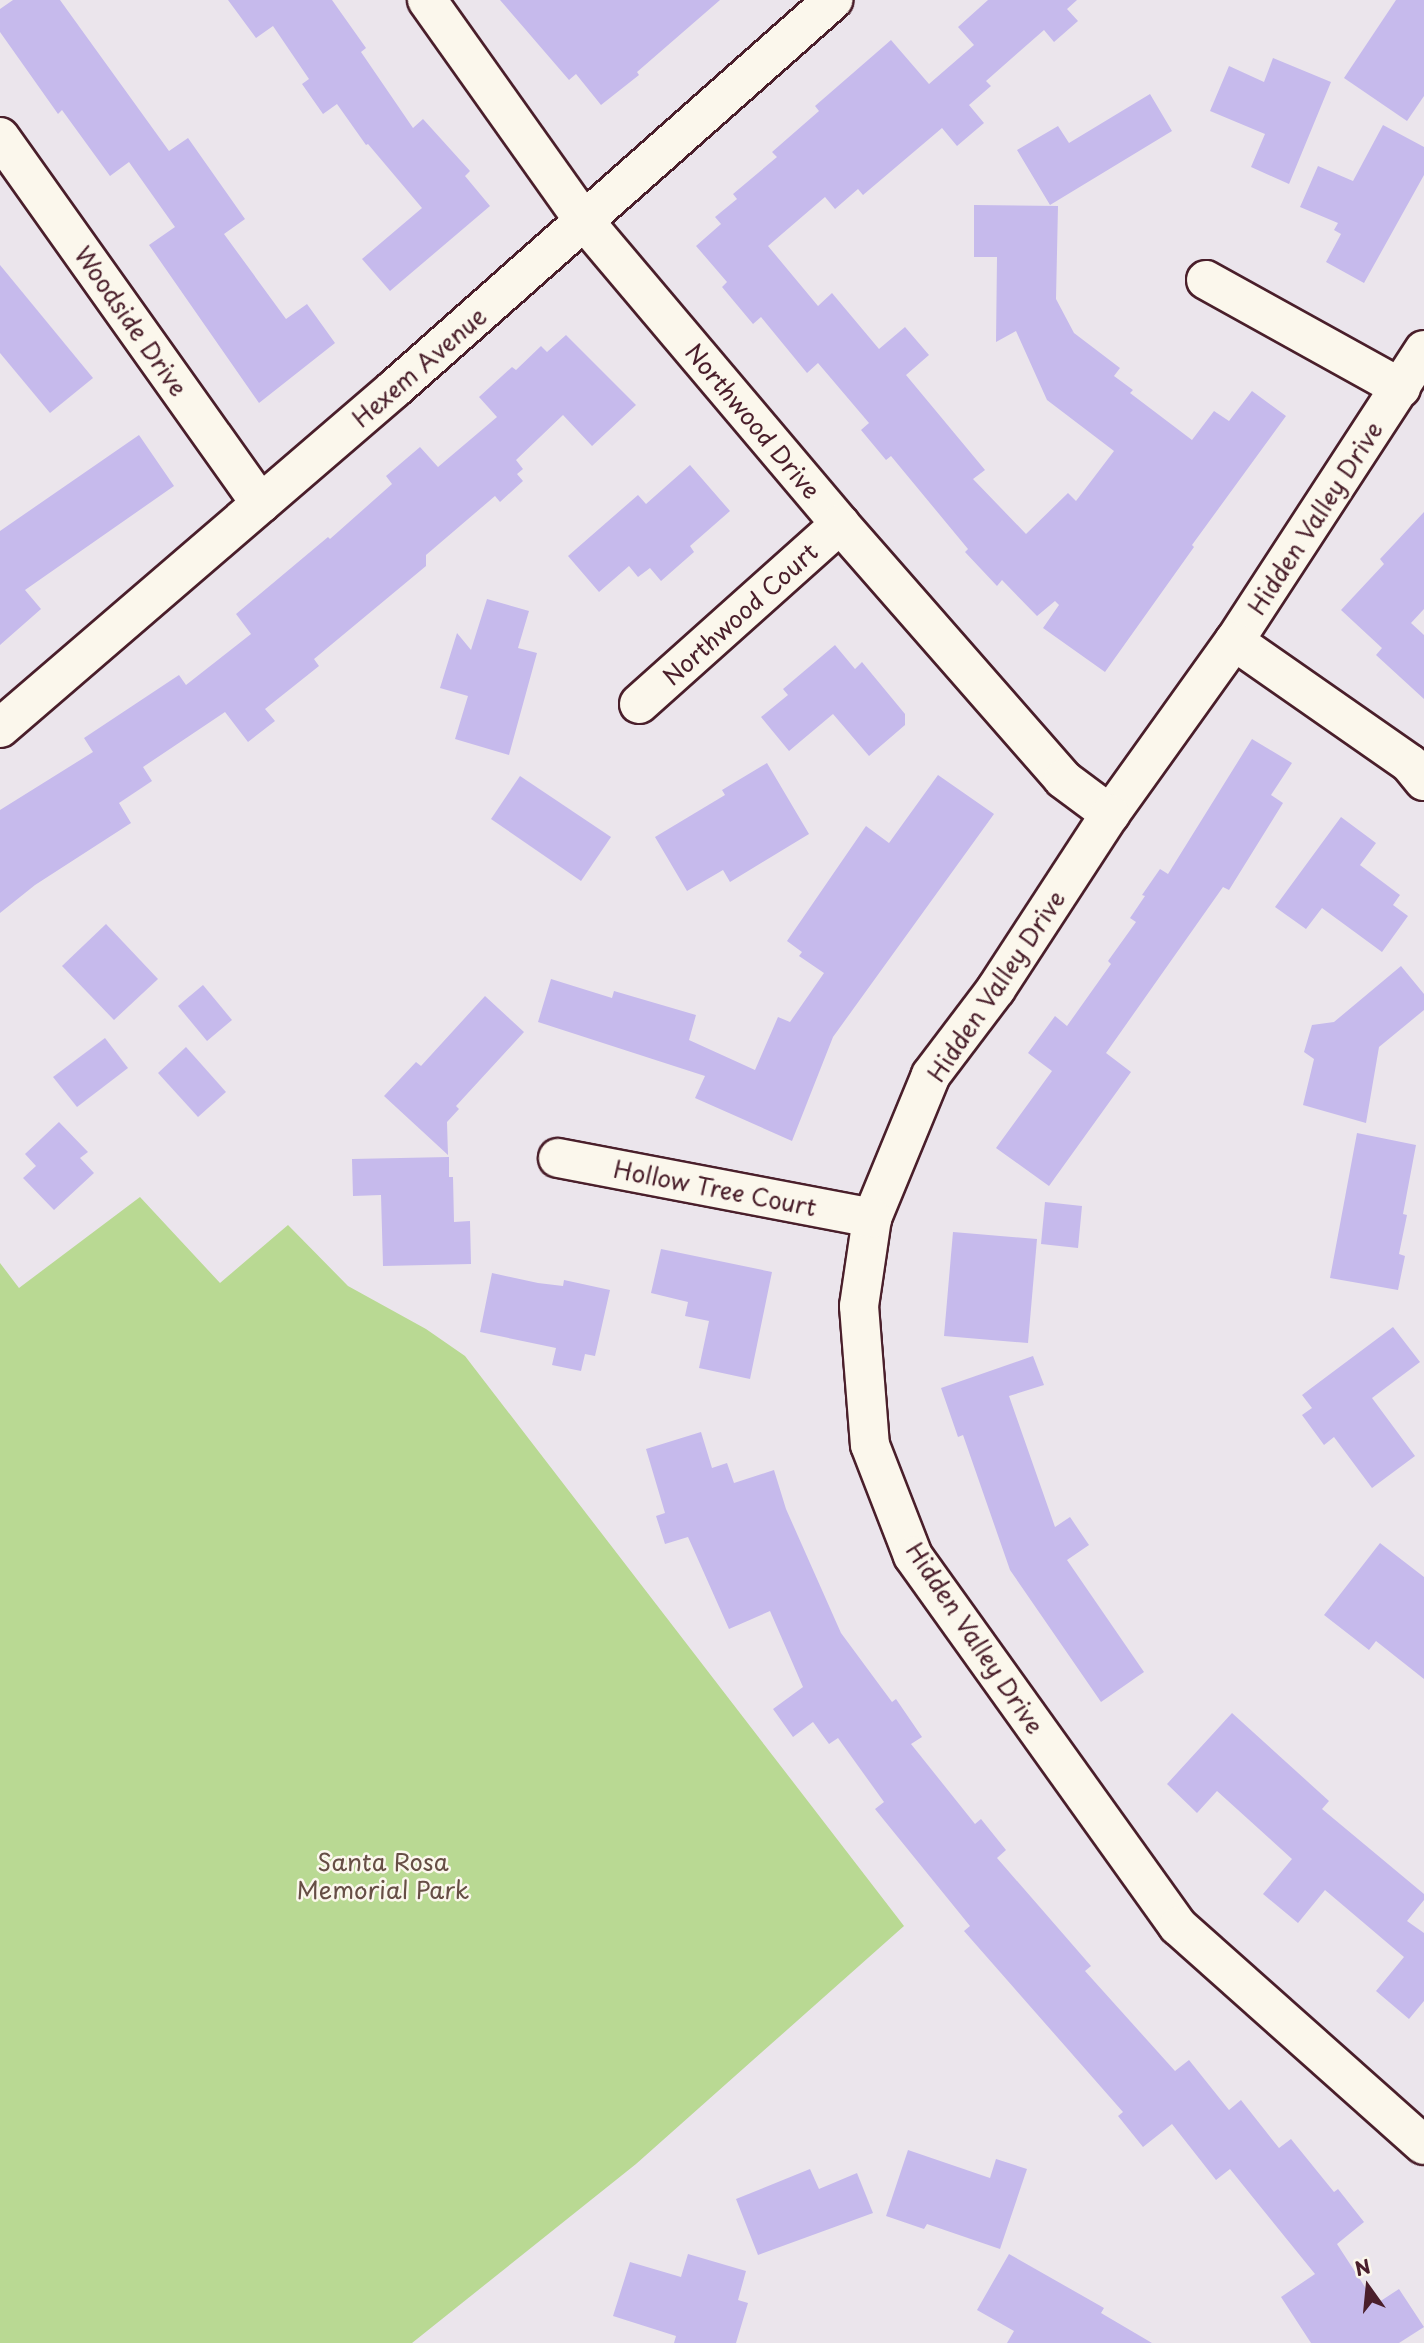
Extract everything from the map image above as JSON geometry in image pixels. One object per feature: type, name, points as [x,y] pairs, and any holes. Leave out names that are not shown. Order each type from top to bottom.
[{"type":"street","name":"Northwood Drive","points":[[427,0],[585,222],[840,524],[1063,779],[1111,814]]},
{"type":"street","name":"Hexem Avenue","points":[[0,728],[585,222],[833,0]]},
{"type":"street","name":"Woodside Drive","points":[[0,137],[261,504]]},
{"type":"street","points":[[1206,280],[1401,388]]},
{"type":"street","name":"Hidden Valley Drive","points":[[1424,350],[1234,641],[1111,814],[996,989],[931,1075],[872,1218],[859,1306],[870,1445],[912,1556],[1178,1926],[1424,2145]]},
{"type":"street","name":"Northwood Court","points":[[639,704],[840,524]]},
{"type":"street","points":[[1234,641],[1410,764],[1424,781]]},
{"type":"street","name":"Hollow Tree Court","points":[[558,1158],[872,1218]]},
{"type":"green space","name":"Santa Rosa Memorial Park","points":[[140,1197],[220,1283],[288,1225],[348,1286],[426,1329],[465,1356],[904,1926],[636,2164],[412,2343],[0,2343],[0,1263],[19,1288]]},
{"type":"building","points":[[13,0],[60,0],[169,151],[188,138],[245,219],[224,234],[286,319],[307,304],[335,343],[259,403],[149,245],[175,227],[129,162],[110,176],[62,110],[58,114],[0,32],[0,9]]},
{"type":"building","points":[[228,0],[332,0],[366,48],[361,52],[413,128],[423,119],[470,171],[465,176],[490,206],[390,291],[362,259],[422,208],[368,144],[366,145],[337,104],[323,114],[302,84],[309,79],[273,26],[256,38]]},
{"type":"building","points":[[500,0],[720,0],[637,72],[639,75],[601,105],[576,74],[569,80]]},
{"type":"building","points":[[988,0],[1077,0],[1067,9],[1078,21],[1054,42],[1044,30],[986,81],[991,86],[969,105],[984,123],[957,146],[942,128],[863,195],[858,189],[835,209],[825,197],[768,246],[818,306],[832,293],[879,349],[905,327],[929,355],[906,375],[985,470],[973,479],[1026,534],[1068,493],[1076,501],[1114,451],[1047,400],[1016,331],[996,342],[997,257],[974,257],[974,205],[1058,206],[1056,299],[1074,333],[1120,368],[1114,376],[1133,390],[1130,393],[1192,440],[1214,411],[1229,421],[1252,391],[1286,416],[1192,545],[1194,547],[1105,672],[1043,628],[1059,605],[1055,601],[1037,616],[1002,580],[997,586],[965,552],[968,549],[891,456],[886,460],[861,430],[869,423],[818,363],[807,373],[761,317],[753,324],[722,287],[727,282],[696,246],[721,224],[715,217],[737,199],[733,194],[777,157],[772,152],[819,111],[815,106],[891,40],[929,84],[974,45],[958,27]]},
{"type":"building","points":[[1396,0],[1424,0],[1424,96],[1407,121],[1344,78]]},
{"type":"building","points":[[1273,58],[1331,82],[1289,184],[1251,167],[1265,134],[1210,111],[1229,66],[1264,82]]},
{"type":"building","points":[[1150,94],[1172,131],[1050,205],[1017,150],[1058,126],[1069,143]]},
{"type":"building","points":[[1383,125],[1424,147],[1424,175],[1364,283],[1326,262],[1341,234],[1334,230],[1338,223],[1300,207],[1318,166],[1353,181]]},
{"type":"building","points":[[0,265],[93,378],[50,413],[0,353]]},
{"type":"building","points":[[566,335],[636,405],[592,446],[563,415],[516,460],[523,469],[517,474],[523,481],[500,502],[495,496],[426,555],[426,566],[314,659],[319,666],[265,709],[275,721],[248,742],[225,712],[143,767],[152,781],[119,803],[131,823],[35,885],[0,913],[0,810],[93,752],[84,738],[179,675],[186,685],[251,634],[236,614],[328,537],[330,539],[392,484],[386,476],[420,447],[438,467],[497,417],[479,397],[512,367],[516,370],[541,346],[547,352]]},
{"type":"building","points":[[139,435],[174,486],[25,590],[41,609],[0,645],[0,531]]},
{"type":"building","points":[[690,465],[730,511],[690,546],[694,552],[661,581],[650,568],[638,577],[629,566],[599,592],[568,556],[638,495],[646,504]]},
{"type":"building","points":[[1424,512],[1424,609],[1411,623],[1424,635],[1424,699],[1376,655],[1382,648],[1341,610],[1384,564],[1380,559]]},
{"type":"building","points":[[487,599],[529,611],[518,648],[537,653],[509,755],[455,739],[468,696],[440,688],[457,633],[471,650]]},
{"type":"building","points":[[835,645],[855,669],[862,662],[905,714],[905,725],[869,756],[833,714],[789,751],[761,717],[788,695],[783,689]]},
{"type":"building","points":[[1252,739],[1292,763],[1271,795],[1283,803],[1229,890],[1223,887],[1106,1053],[1131,1072],[1049,1186],[996,1148],[1052,1071],[1028,1053],[1055,1016],[1067,1026],[1111,964],[1108,961],[1136,922],[1130,918],[1145,896],[1142,895],[1160,869],[1168,874]]},
{"type":"building","points":[[767,763],[809,834],[730,882],[723,870],[687,891],[655,837],[725,795],[722,790]]},
{"type":"building","points":[[938,775],[994,814],[833,1037],[792,1141],[695,1098],[705,1076],[538,1022],[551,979],[612,998],[614,991],[696,1015],[689,1040],[755,1070],[778,1017],[790,1022],[824,973],[799,956],[802,952],[787,941],[866,826],[889,843]]},
{"type":"building","points":[[520,776],[611,837],[581,881],[491,819]]},
{"type":"building","points":[[1341,817],[1376,843],[1360,865],[1400,895],[1393,905],[1408,916],[1382,952],[1322,908],[1306,929],[1275,907]]},
{"type":"building","points":[[106,924],[158,979],[114,1020],[62,966]]},
{"type":"building","points":[[1401,966],[1424,994],[1424,1010],[1379,1047],[1366,1123],[1303,1105],[1314,1059],[1304,1052],[1312,1025],[1334,1022]]},
{"type":"building","points":[[203,985],[232,1020],[207,1041],[178,1006]]},
{"type":"building","points":[[485,996],[524,1032],[456,1106],[459,1109],[447,1122],[448,1155],[384,1096],[416,1062],[421,1066]]},
{"type":"building","points":[[105,1038],[128,1068],[77,1107],[53,1077]]},
{"type":"building","points":[[186,1047],[226,1092],[198,1117],[158,1073]]},
{"type":"building","points":[[59,1122],[88,1152],[80,1158],[94,1173],[54,1210],[23,1178],[36,1166],[25,1154]]},
{"type":"building","points":[[1357,1133],[1416,1145],[1403,1214],[1407,1215],[1399,1254],[1405,1256],[1398,1290],[1330,1278]]},
{"type":"building","points":[[449,1157],[449,1177],[453,1177],[454,1222],[470,1221],[471,1264],[383,1266],[381,1195],[353,1196],[352,1159]]},
{"type":"building","points":[[1045,1202],[1082,1206],[1078,1248],[1041,1244]]},
{"type":"building","points":[[953,1232],[1037,1239],[1028,1343],[944,1336]]},
{"type":"building","points":[[661,1249],[772,1272],[750,1379],[699,1368],[709,1321],[685,1316],[688,1302],[651,1293]]},
{"type":"building","points":[[492,1273],[563,1286],[564,1280],[610,1290],[595,1356],[585,1354],[581,1371],[552,1365],[556,1348],[480,1332]]},
{"type":"building","points":[[1393,1327],[1420,1362],[1372,1398],[1415,1456],[1372,1488],[1334,1437],[1324,1445],[1302,1415],[1312,1408],[1302,1395]]},
{"type":"building","points":[[1033,1356],[1044,1385],[1009,1396],[1055,1527],[1070,1517],[1089,1545],[1067,1560],[1144,1672],[1101,1702],[1010,1570],[963,1435],[958,1437],[941,1388]]},
{"type":"building","points":[[701,1432],[712,1468],[727,1463],[734,1483],[774,1470],[786,1509],[841,1633],[892,1702],[896,1699],[922,1737],[911,1744],[975,1824],[981,1819],[1006,1850],[997,1858],[1091,1966],[1085,1971],[1175,2071],[1189,2060],[1229,2110],[1241,2100],[1279,2148],[1291,2139],[1334,2192],[1338,2189],[1364,2222],[1337,2244],[1376,2304],[1399,2289],[1424,2327],[1399,2343],[1311,2343],[1281,2297],[1315,2274],[1230,2169],[1216,2180],[1172,2124],[1143,2147],[1118,2116],[1123,2112],[964,1931],[970,1926],[875,1809],[884,1802],[838,1738],[829,1744],[813,1722],[793,1737],[773,1709],[803,1687],[770,1611],[729,1629],[688,1537],[665,1544],[656,1516],[665,1513],[646,1449]]},
{"type":"building","points":[[1380,1543],[1424,1577],[1424,1679],[1376,1641],[1369,1650],[1324,1615]]},
{"type":"building","points":[[1232,1713],[1329,1801],[1322,1809],[1424,1894],[1424,1900],[1407,1921],[1424,1933],[1424,2001],[1409,2019],[1376,1991],[1404,1957],[1325,1890],[1298,1923],[1263,1894],[1292,1859],[1217,1791],[1197,1813],[1167,1784]]},
{"type":"building","points":[[908,2150],[990,2178],[996,2159],[1027,2169],[1000,2249],[927,2224],[924,2229],[886,2216]]},
{"type":"building","points":[[810,2169],[819,2189],[857,2173],[873,2213],[758,2255],[736,2199]]},
{"type":"building","points":[[688,2254],[746,2271],[738,2300],[748,2303],[736,2343],[674,2343],[676,2336],[613,2316],[630,2262],[681,2277]]},
{"type":"building","points":[[1009,2254],[1104,2308],[1101,2313],[1152,2343],[1007,2343],[1014,2331],[977,2310]]}]
